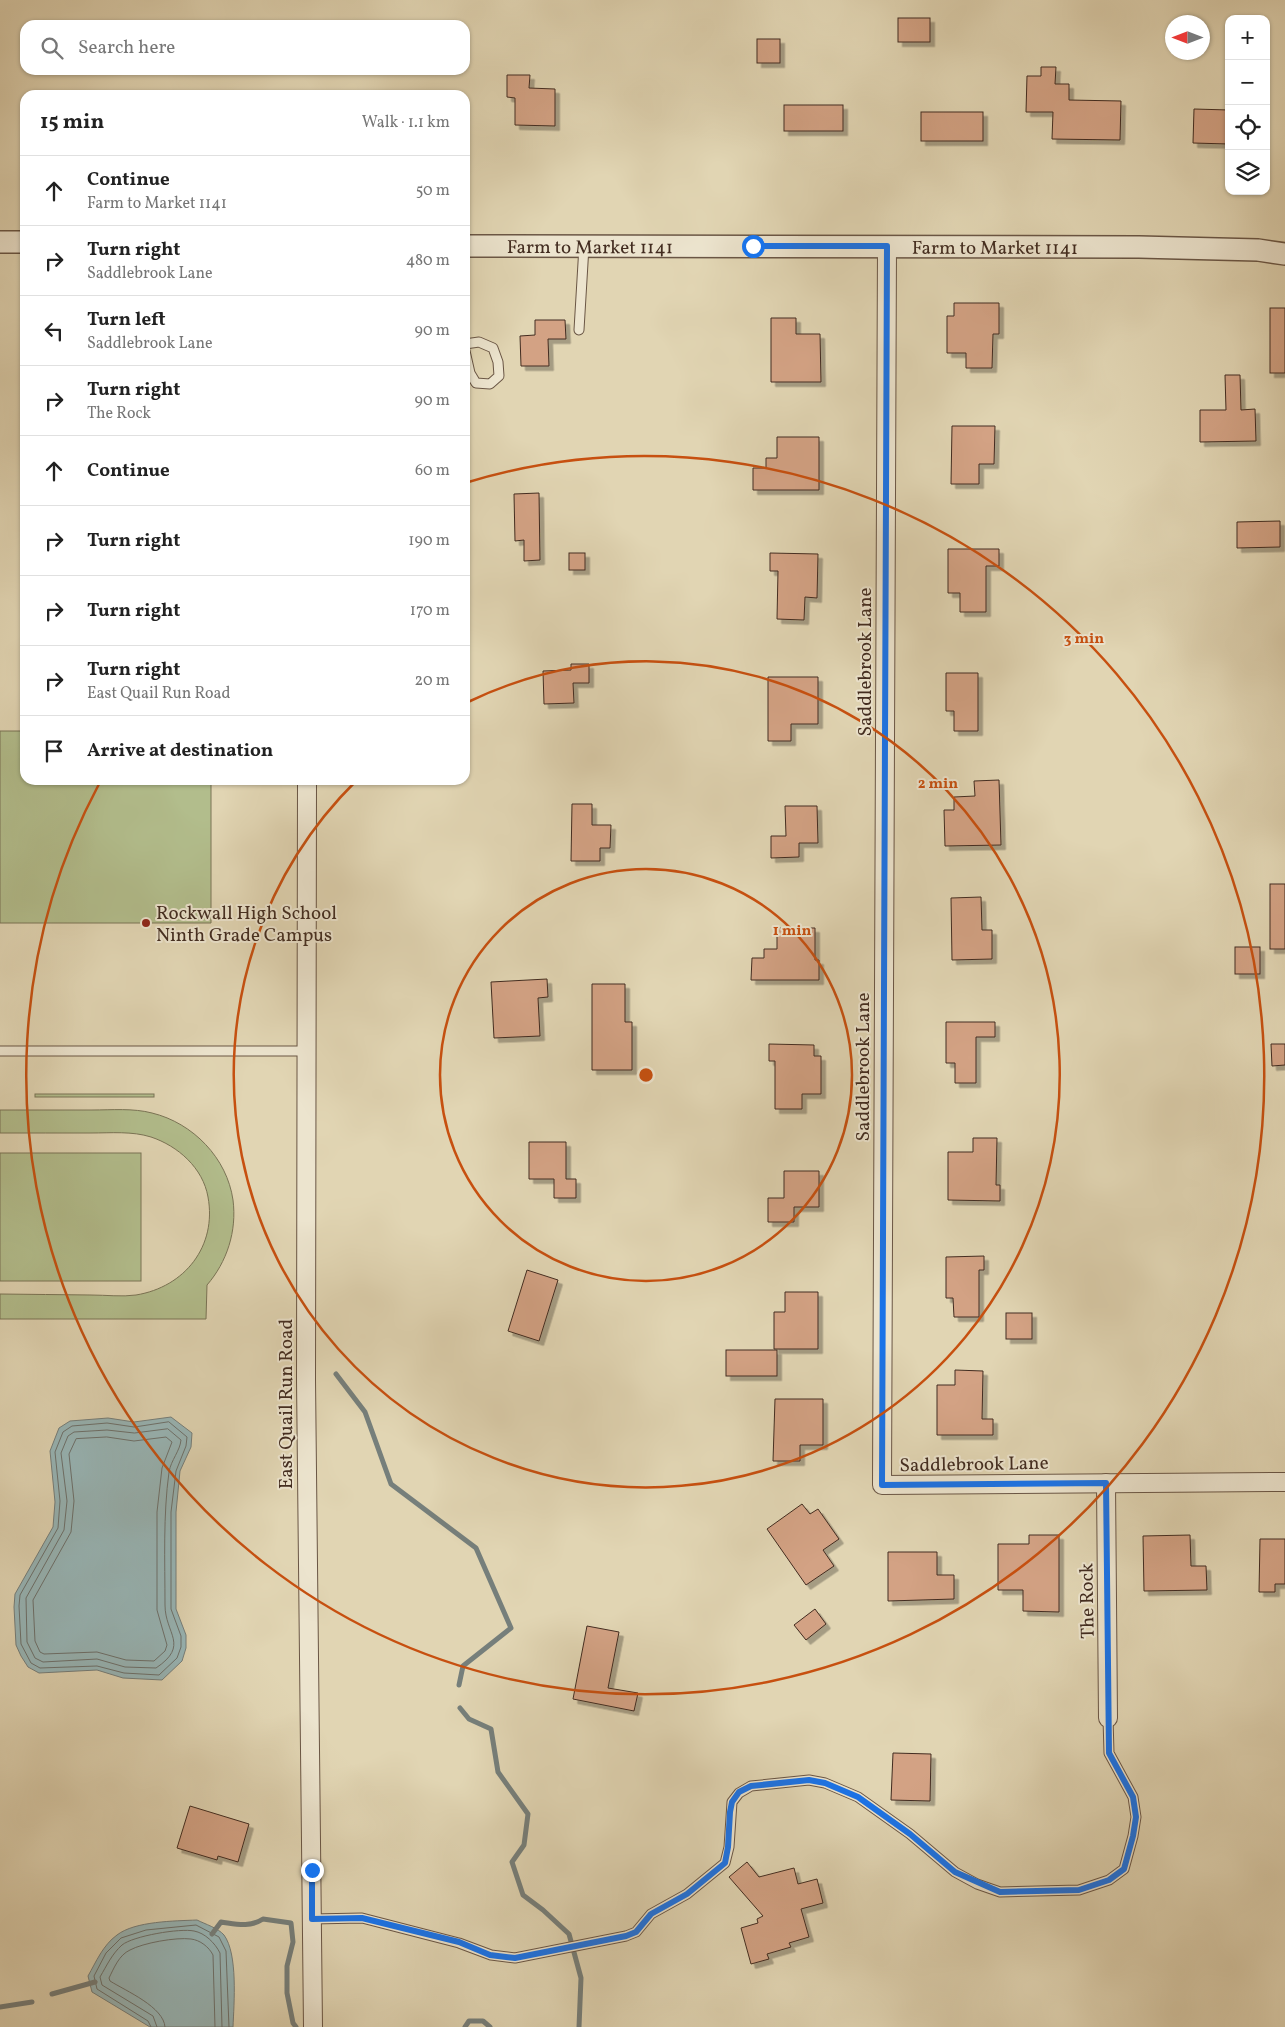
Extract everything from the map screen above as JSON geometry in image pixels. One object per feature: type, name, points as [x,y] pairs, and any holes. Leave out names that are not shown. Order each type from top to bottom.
[{"type":"street","points":[[0,242],[20,242]]},
{"type":"street","name":"Farm to Market 1141","points":[[470,246],[1148,247],[1258,250],[1285,254]]},
{"type":"street","name":"Saddlebrook Lane","points":[[887,246],[882,1485],[1285,1482]]},
{"type":"street","name":"East Quail Run Road","points":[[307,785],[306,1380],[313,2027]]},
{"type":"street","name":"The Rock","points":[[1106,1483],[1108,1718]]},
{"type":"lane","points":[[580,330],[584,246]]},
{"type":"lane","points":[[470,343],[479,342],[492,348],[498,362],[498,376],[490,384],[476,383],[470,373]]},
{"type":"lane","points":[[0,1051],[307,1052]]},
{"type":"lane","points":[[312,1919],[362,1918],[459,1942],[490,1955],[515,1958],[605,1941],[636,1932],[651,1914],[687,1894],[725,1863],[732,1802],[739,1792],[751,1786],[809,1780],[825,1783],[850,1794],[910,1834],[955,1872],[1000,1892],[1079,1890],[1109,1880],[1124,1869],[1133,1836],[1136,1817],[1133,1797],[1109,1753],[1108,1718]]},
{"type":"green space","points":[[0,731],[20,731],[20,785],[211,785],[211,923],[0,923]]},
{"type":"green space","points":[[35,1094],[154,1094],[154,1097],[35,1097]]},
{"type":"green space","points":[[0,1110],[145,1111],[181,1125],[206,1144],[224,1170],[233,1200],[234,1212],[229,1246],[220,1266],[207,1285],[206,1319],[0,1319],[0,1294],[131,1296],[154,1291],[183,1273],[194,1261],[202,1247],[210,1215],[208,1197],[201,1177],[180,1152],[161,1141],[144,1135],[129,1133],[0,1133]]},
{"type":"green space","points":[[0,1153],[141,1153],[141,1281],[0,1281]]},
{"type":"water","points":[[171,1417],[192,1433],[191,1447],[180,1471],[176,1512],[176,1609],[186,1635],[186,1648],[182,1661],[162,1680],[123,1678],[97,1670],[39,1673],[28,1667],[16,1645],[15,1594],[53,1527],[55,1502],[50,1451],[59,1428],[70,1421],[108,1418],[134,1422]]},
{"type":"water","points":[[197,1920],[215,1928],[224,1935],[228,1943],[234,1979],[233,2027],[150,2027],[92,1992],[88,1976],[104,1949],[117,1935],[125,1930],[144,1924]]},
{"type":"building","points":[[898,18],[930,18],[930,42],[898,42]]},
{"type":"building","points":[[757,39],[780,39],[780,63],[757,63]]},
{"type":"building","points":[[1041,67],[1056,67],[1055,84],[1069,84],[1069,100],[1121,101],[1120,140],[1052,139],[1053,112],[1026,112],[1027,76],[1041,76]]},
{"type":"building","points":[[507,75],[530,75],[529,88],[555,89],[555,126],[515,125],[515,98],[507,97]]},
{"type":"building","points":[[784,105],[843,105],[843,131],[784,131]]},
{"type":"building","points":[[1194,109],[1225,110],[1225,144],[1193,143]]},
{"type":"building","points":[[921,112],[983,112],[983,141],[921,141]]},
{"type":"building","points":[[954,303],[999,303],[999,334],[993,334],[992,368],[966,368],[966,353],[947,353],[947,316],[954,316]]},
{"type":"building","points":[[1270,308],[1285,308],[1285,373],[1270,373]]},
{"type":"building","points":[[771,318],[796,318],[796,334],[820,334],[821,382],[771,382]]},
{"type":"building","points":[[535,320],[565,320],[566,339],[548,339],[549,366],[521,366],[520,336],[535,335]]},
{"type":"building","points":[[1225,375],[1240,375],[1241,410],[1255,409],[1256,441],[1200,442],[1200,410],[1226,410]]},
{"type":"building","points":[[952,426],[995,426],[994,464],[979,464],[979,484],[951,484]]},
{"type":"building","points":[[777,437],[819,437],[819,490],[753,490],[753,468],[766,468],[766,458],[777,458]]},
{"type":"building","points":[[539,493],[540,560],[524,561],[524,540],[515,541],[514,494]]},
{"type":"building","points":[[1280,521],[1280,547],[1237,548],[1237,522]]},
{"type":"building","points":[[948,549],[999,549],[999,566],[986,566],[986,612],[960,612],[960,593],[948,593]]},
{"type":"building","points":[[569,553],[585,553],[585,570],[569,570]]},
{"type":"building","points":[[770,553],[818,554],[817,598],[805,597],[804,620],[777,619],[778,571],[770,571]]},
{"type":"building","points":[[571,664],[589,664],[589,683],[573,683],[574,703],[544,704],[543,671],[571,670]]},
{"type":"building","points":[[946,673],[978,673],[978,731],[954,731],[954,711],[946,711]]},
{"type":"building","points":[[768,677],[818,677],[818,724],[791,724],[791,741],[768,741]]},
{"type":"building","points":[[999,780],[1001,845],[945,846],[944,810],[954,810],[954,797],[975,796],[974,781]]},
{"type":"building","points":[[572,804],[592,804],[592,825],[611,825],[610,848],[600,848],[600,861],[571,861]]},
{"type":"building","points":[[785,806],[817,806],[818,843],[799,843],[799,857],[771,858],[771,836],[786,836]]},
{"type":"building","points":[[1270,884],[1285,884],[1285,949],[1270,949]]},
{"type":"building","points":[[981,897],[982,930],[992,930],[992,959],[952,960],[951,898]]},
{"type":"building","points":[[777,928],[815,928],[815,960],[819,960],[819,980],[751,980],[752,958],[764,958],[764,949],[777,949]]},
{"type":"building","points":[[1235,947],[1260,947],[1260,974],[1235,974]]},
{"type":"building","points":[[547,979],[548,997],[538,998],[540,1036],[494,1038],[491,982]]},
{"type":"building","points":[[592,984],[625,984],[625,1022],[632,1022],[632,1070],[592,1070]]},
{"type":"building","points":[[946,1022],[995,1022],[995,1037],[976,1037],[976,1083],[955,1083],[955,1063],[946,1063]]},
{"type":"building","points":[[769,1044],[814,1045],[814,1056],[821,1056],[821,1094],[802,1094],[802,1109],[775,1109],[775,1061],[769,1061]]},
{"type":"building","points":[[1271,1044],[1285,1044],[1285,1065],[1272,1066]]},
{"type":"building","points":[[973,1138],[997,1138],[996,1185],[1000,1185],[1000,1201],[948,1200],[948,1152],[973,1152]]},
{"type":"building","points":[[529,1142],[566,1142],[566,1179],[576,1179],[576,1198],[554,1198],[554,1179],[529,1179]]},
{"type":"building","points":[[784,1171],[819,1171],[819,1207],[794,1207],[794,1222],[768,1222],[768,1198],[784,1198]]},
{"type":"building","points":[[984,1256],[984,1270],[979,1270],[979,1317],[954,1317],[953,1298],[946,1298],[946,1257]]},
{"type":"building","points":[[527,1270],[558,1280],[539,1341],[508,1331]]},
{"type":"building","points":[[785,1292],[818,1292],[818,1349],[774,1349],[774,1312],[785,1312]]},
{"type":"building","points":[[1006,1313],[1032,1313],[1032,1339],[1006,1339]]},
{"type":"building","points":[[726,1350],[777,1350],[777,1376],[726,1376]]},
{"type":"building","points":[[955,1370],[983,1371],[982,1419],[993,1419],[993,1435],[937,1435],[937,1385],[955,1385]]},
{"type":"building","points":[[775,1399],[823,1399],[823,1445],[800,1445],[800,1461],[773,1461]]},
{"type":"building","points":[[802,1504],[810,1514],[818,1509],[839,1539],[823,1550],[834,1566],[806,1585],[767,1529]]},
{"type":"building","points":[[1029,1535],[1059,1535],[1059,1612],[1023,1611],[1023,1590],[998,1590],[998,1544],[1029,1544]]},
{"type":"building","points":[[1190,1535],[1191,1566],[1206,1566],[1207,1590],[1144,1591],[1143,1536]]},
{"type":"building","points":[[1260,1539],[1285,1539],[1285,1584],[1275,1584],[1275,1592],[1259,1592]]},
{"type":"building","points":[[888,1552],[937,1552],[937,1575],[954,1575],[954,1599],[888,1601]]},
{"type":"building","points":[[815,1609],[826,1624],[806,1640],[794,1625]]},
{"type":"building","points":[[587,1626],[619,1632],[608,1688],[638,1693],[634,1711],[573,1699]]},
{"type":"building","points":[[893,1753],[931,1754],[930,1801],[891,1800]]},
{"type":"building","points":[[190,1806],[249,1824],[238,1862],[218,1856],[217,1860],[177,1848]]},
{"type":"building","points":[[747,1862],[759,1877],[794,1868],[798,1884],[817,1879],[823,1903],[801,1909],[809,1937],[789,1943],[791,1947],[767,1954],[769,1959],[751,1964],[741,1928],[758,1923],[757,1919],[763,1916],[729,1877]]},
{"type":"waterway","points":[[336,1374],[365,1412],[391,1484],[476,1548],[511,1628],[463,1666],[459,1685]]},
{"type":"waterway","points":[[460,1708],[469,1719],[491,1729],[498,1772],[528,1814],[524,1845],[512,1862],[523,1895],[569,1934],[581,1978],[579,2027]]},
{"type":"waterway","points":[[212,1934],[221,1922],[253,1924],[263,1919],[291,1923],[293,1942],[287,1966],[287,1993],[293,2023],[296,2027]]},
{"type":"waterway","points":[[52,1994],[95,1982]]},
{"type":"waterway","points":[[0,2007],[32,2002]]},
{"type":"waterway","points":[[465,2027],[469,2021],[483,2021],[490,2027]]},
{"type":"place","name":"Rockwall High School Ninth Grade Campus","points":[[146,923]]},
{"type":"route","points":[[312,1870],[312,1919],[362,1918],[409,1928],[459,1942],[490,1955],[515,1958],[605,1941],[636,1932],[651,1914],[687,1894],[725,1863],[732,1802],[739,1792],[751,1786],[809,1780],[825,1783],[858,1797],[910,1834],[955,1872],[977,1884],[1000,1892],[1079,1890],[1109,1880],[1124,1869],[1129,1851],[1136,1817],[1133,1797],[1109,1753],[1106,1483],[882,1485],[887,246],[753,246]]}]
